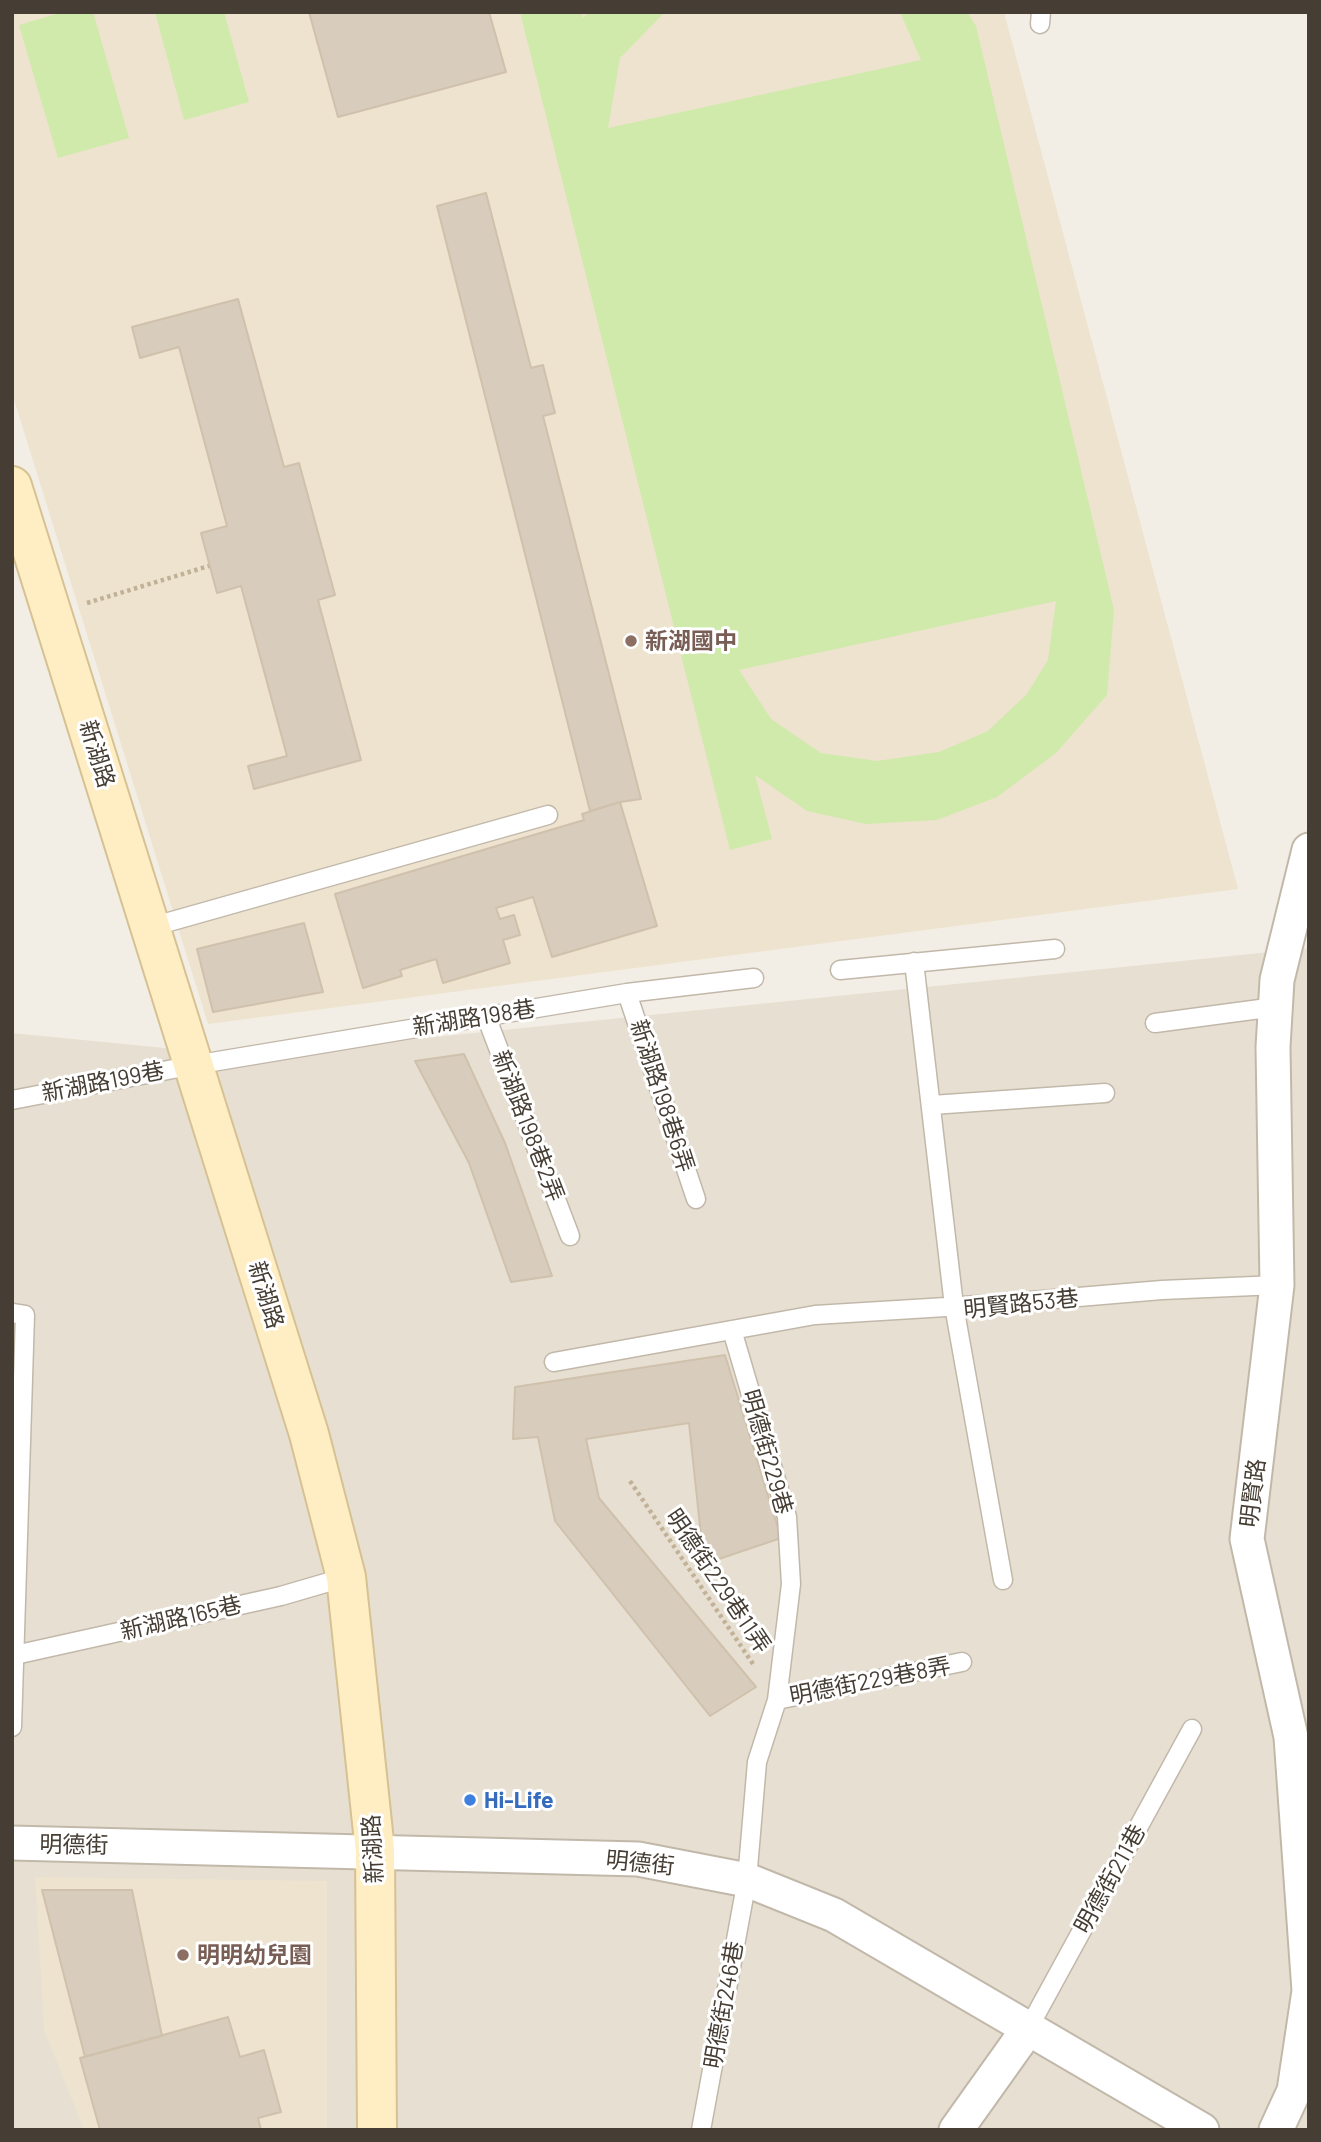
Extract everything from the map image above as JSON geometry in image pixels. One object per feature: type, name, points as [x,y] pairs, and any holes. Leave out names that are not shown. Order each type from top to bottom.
[{"type":"street","name":"新湖路","points":[[12,486],[309,1434],[346,1577],[375,1851],[377,2130]]},
{"type":"street","name":"明賢路","points":[[1276,2130],[1294,2091],[1309,1991],[1291,1737],[1247,1539],[1277,1285],[1273,1046],[1277,980],[1309,850]]},
{"type":"street","name":"明德街","points":[[12,1843],[638,1859],[747,1880],[834,1915],[1202,2130]]},
{"type":"street","points":[[956,2130],[1027,2029]]},
{"type":"lane","points":[[151,928],[548,816]]},
{"type":"lane","points":[[839,970],[1055,949]]},
{"type":"lane","points":[[554,1362],[814,1315],[954,1306],[915,962]]},
{"type":"lane","name":"新湖路198巷","points":[[194,1065],[627,993],[754,978]]},
{"type":"lane","name":"新湖路198巷6弄","points":[[627,993],[696,1199]]},
{"type":"lane","points":[[1155,1023],[1275,1007]]},
{"type":"lane","name":"新湖路198巷2弄","points":[[486,1016],[570,1236]]},
{"type":"lane","name":"新湖路199巷","points":[[12,1100],[194,1065]]},
{"type":"lane","points":[[932,1105],[1105,1093]]},
{"type":"lane","name":"明賢路53巷","points":[[1003,1580],[954,1306],[1162,1290],[1277,1285]]},
{"type":"lane","points":[[12,1313],[25,1315],[12,1727]]},
{"type":"lane","name":"明德街229巷","points":[[732,1329],[787,1517],[790,1584],[777,1700],[757,1762],[747,1880]]},
{"type":"lane","name":"新湖路165巷","points":[[15,1656],[281,1596],[346,1577]]},
{"type":"lane","name":"明德街229巷8弄","points":[[777,1700],[962,1662]]},
{"type":"lane","name":"明德街211巷","points":[[1027,2029],[1192,1729]]},
{"type":"lane","name":"明德街246巷","points":[[701,2130],[747,1880]]},
{"type":"path","points":[[52,614],[209,566]]},
{"type":"path","name":"明德街229巷11弄","points":[[630,1482],[777,1700]]},
{"type":"shaded area","name":"新湖國中","points":[[12,12],[1004,12],[1238,889],[208,1024],[12,393]]},
{"type":"shaded area","points":[[1309,948],[1309,2130],[12,2130],[12,1033],[247,1056]]},
{"type":"shaded area","name":"明明幼兒園","points":[[35,1877],[327,1881],[327,2130],[84,2130],[44,2030]]},
{"type":"green space","points":[[63,12],[93,12],[129,138],[58,158],[19,25]]},
{"type":"green space","points":[[155,12],[224,12],[249,102],[184,120]]},
{"type":"green space","points":[[520,12],[581,12],[583,18],[589,12],[665,12],[620,58],[608,128],[921,60],[900,12],[967,12],[976,26],[1114,610],[1107,695],[1056,753],[997,797],[937,820],[866,824],[807,811],[755,775],[772,839],[730,850]],"holes":[[[1056,601],[1048,660],[1027,694],[988,731],[939,752],[877,761],[821,753],[771,719],[739,670]]]},
{"type":"building","points":[[309,12],[489,12],[506,72],[338,117]]},
{"type":"building","points":[[486,193],[531,368],[543,365],[555,413],[543,416],[641,799],[590,811],[437,206]]},
{"type":"building","points":[[238,299],[284,467],[299,463],[335,595],[318,600],[361,760],[254,789],[248,766],[287,756],[241,586],[217,593],[201,533],[227,526],[179,347],[140,358],[132,327]]},
{"type":"building","points":[[620,802],[657,926],[552,957],[533,897],[496,908],[500,919],[514,915],[520,935],[503,940],[510,963],[443,983],[436,959],[400,970],[402,976],[363,988],[335,894],[584,820],[582,814]]},
{"type":"building","points":[[304,923],[323,992],[213,1012],[197,949]]},
{"type":"building","points":[[464,1054],[505,1143],[552,1276],[511,1282],[469,1163],[415,1061]]},
{"type":"building","points":[[725,1355],[781,1538],[704,1564],[689,1423],[586,1439],[599,1498],[756,1687],[710,1716],[555,1521],[538,1437],[513,1439],[515,1387]]},
{"type":"building","points":[[42,1890],[132,1890],[162,2036],[85,2057]]},
{"type":"building","points":[[228,2017],[240,2057],[264,2050],[281,2112],[258,2118],[261,2130],[100,2130],[80,2058]]},
{"type":"place","name":"新湖國中","points":[[631,641]]},
{"type":"place","name":"Hi-Life","points":[[470,1800]]},
{"type":"place","name":"明明幼兒園","points":[[183,1955]]}]
